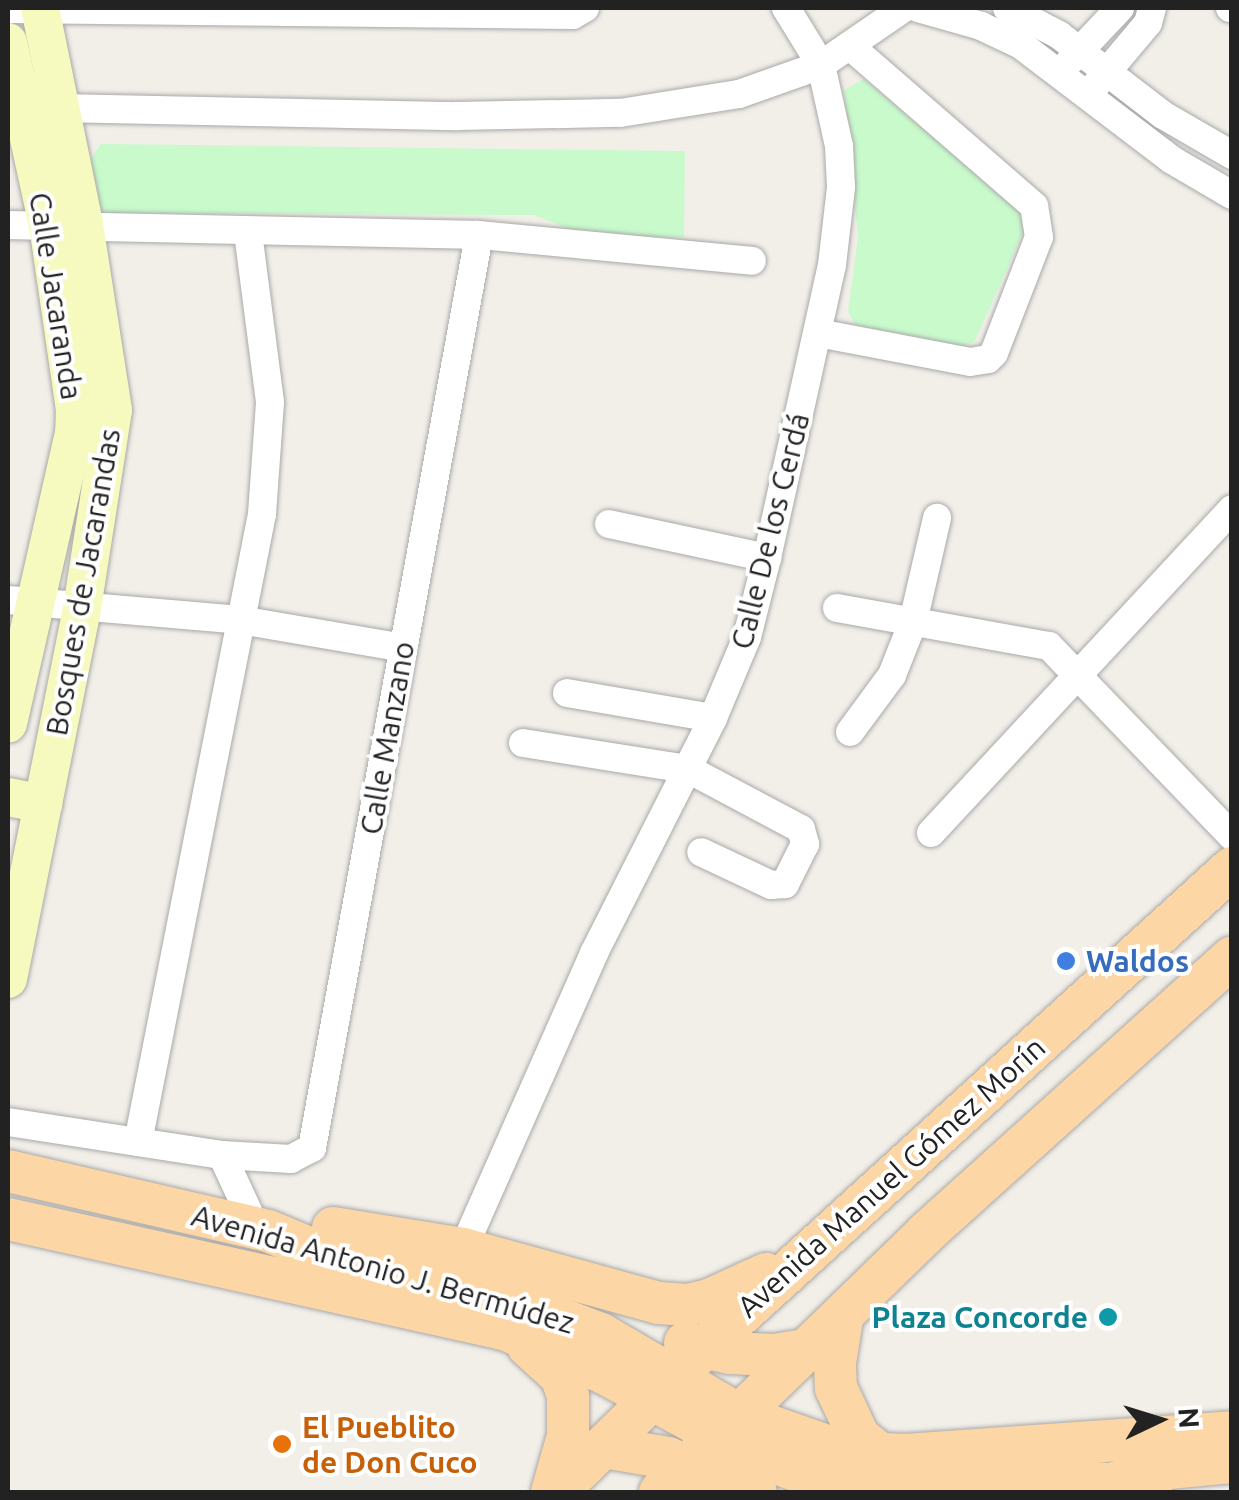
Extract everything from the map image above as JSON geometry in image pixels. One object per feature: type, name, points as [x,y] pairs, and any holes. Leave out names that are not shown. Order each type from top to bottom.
[{"type":"main road","name":"Avenida Manuel Gómez Morín","points":[[554,1492],[676,1374],[1232,868]]},
{"type":"main road","name":"Avenida Manuel Gómez Morín","points":[[701,1452],[842,1319],[926,1233],[1067,1102],[1232,958]]},
{"type":"main road","points":[[27,1175],[107,1174],[248,1210],[463,1248],[659,1303],[688,1305],[731,1293],[822,1240]]},
{"type":"main road","name":"Avenida Antonio J. Bermúdez","points":[[27,1175],[268,1231],[314,1250]]},
{"type":"main road","points":[[8,1219],[204,1259],[268,1278],[508,1330],[558,1350],[676,1374],[807,1350]]},
{"type":"main road","points":[[204,1259],[278,1258],[314,1250],[412,1259],[489,1274],[561,1294],[676,1374],[701,1452],[756,1492]]},
{"type":"main road","points":[[842,1319],[836,1388],[859,1437],[881,1455]]},
{"type":"main road","points":[[508,1330],[549,1362],[568,1396],[568,1436],[554,1492]]},
{"type":"main road","points":[[604,1447],[701,1452],[819,1446],[881,1455],[1232,1432]]},
{"type":"main road","points":[[701,1452],[784,1466],[836,1480],[1026,1479],[1113,1490],[1169,1468],[1232,1462]]},
{"type":"main road","points":[[1189,1492],[1232,1490]]},
{"type":"street","points":[[8,10],[42,20],[312,9],[574,14],[585,8]]},
{"type":"street","name":"Calle De los Cerdá","points":[[463,1248],[594,952],[714,718],[747,637],[768,558],[838,232],[841,187],[838,146],[820,65],[786,8]]},
{"type":"street","points":[[59,108],[458,116],[620,113],[739,94],[820,65],[904,8]]},
{"type":"street","points":[[918,8],[980,26],[1060,72],[1172,160],[1232,195]]},
{"type":"street","points":[[1007,8],[1080,50],[1163,114],[1232,155]]},
{"type":"street","points":[[1060,72],[1120,8]]},
{"type":"street","points":[[1088,94],[1148,23],[1152,8]]},
{"type":"street","points":[[8,43],[42,20]]},
{"type":"street","name":"Bosques de Jacarandas","points":[[8,978],[26,801],[82,608],[113,410],[66,224],[59,108],[42,20]]},
{"type":"street","name":"Calle Jacaranda","points":[[8,43],[66,224],[75,409],[74,432],[21,601],[8,724]]},
{"type":"street","points":[[818,333],[970,362],[988,359],[994,353],[1038,237],[1034,206],[850,46]]},
{"type":"street","points":[[8,225],[479,235],[752,261]]},
{"type":"street","points":[[138,1142],[262,514],[270,440],[267,373],[248,233]]},
{"type":"street","name":"Calle Manzano","points":[[8,1122],[222,1155],[290,1159],[312,1148],[479,235]]},
{"type":"street","points":[[930,833],[1232,509]]},
{"type":"street","points":[[850,732],[892,674],[913,622],[937,518]]},
{"type":"street","points":[[609,524],[768,558]]},
{"type":"street","points":[[21,601],[240,620],[403,648]]},
{"type":"street","points":[[837,608],[1048,646],[1080,674],[1232,836]]},
{"type":"street","points":[[567,693],[714,718]]},
{"type":"street","points":[[523,744],[688,769],[801,829],[805,844],[785,884],[771,886],[701,852]]},
{"type":"street","points":[[222,1155],[248,1210]]},
{"type":"green space","points":[[864,79],[1029,219],[975,341],[959,348],[855,325],[848,311],[858,237],[844,90]]},
{"type":"green space","points":[[101,144],[685,151],[684,237],[591,238],[534,215],[103,213],[97,204],[91,158]]},
{"type":"place","name":"Waldos","points":[[1066,961]]},
{"type":"place","name":"Plaza Concorde","points":[[1108,1317]]},
{"type":"place","name":"El Pueblito de Don Cuco","points":[[282,1444]]}]
